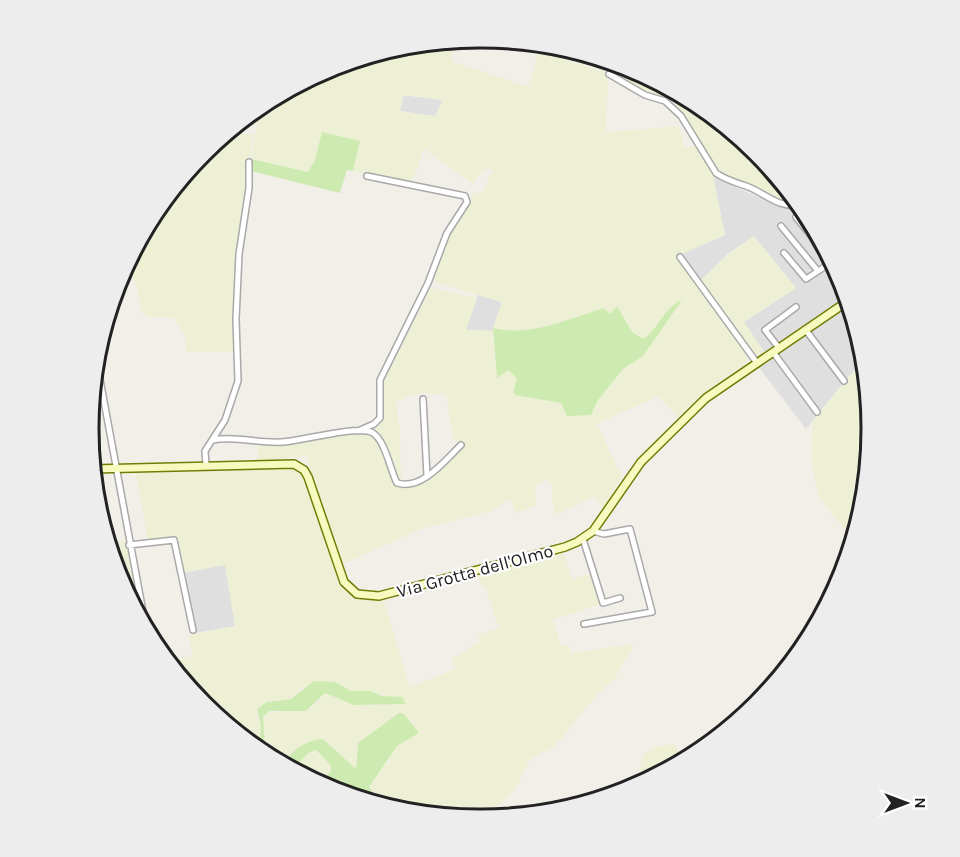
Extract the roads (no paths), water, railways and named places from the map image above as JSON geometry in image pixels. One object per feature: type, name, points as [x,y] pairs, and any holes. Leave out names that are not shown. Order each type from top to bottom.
[{"type":"street","points":[[609,74],[645,95],[665,101],[681,116],[716,173],[724,179],[750,188],[777,203],[787,204]]},
{"type":"street","points":[[206,465],[205,451],[225,420],[238,381],[236,319],[239,254],[249,188],[249,162]]},
{"type":"street","points":[[213,440],[224,438],[259,443],[283,442],[358,431],[374,424],[380,418],[380,380],[428,283],[447,233],[467,201],[465,196],[367,176]]},
{"type":"street","points":[[781,226],[818,271]]},
{"type":"street","points":[[784,253],[806,279],[824,267]]},
{"type":"street","points":[[680,257],[758,363]]},
{"type":"street","name":"Via Grotta dell'Olmo","points":[[102,469],[288,462],[304,470],[341,577],[353,591],[370,597],[564,547],[583,539],[593,531],[641,462],[706,398],[840,306]]},
{"type":"street","points":[[796,307],[765,330],[818,412]]},
{"type":"street","points":[[805,329],[844,381]]},
{"type":"street","points":[[102,391],[140,599]]},
{"type":"street","points":[[423,399],[428,476]]},
{"type":"street","points":[[358,431],[374,434],[398,483],[407,484],[428,476],[461,445]]},
{"type":"street","points":[[584,624],[652,612],[630,529],[604,534],[593,531]]},
{"type":"street","points":[[583,539],[603,603],[620,598]]},
{"type":"street","points":[[129,545],[174,540],[193,630]]}]
